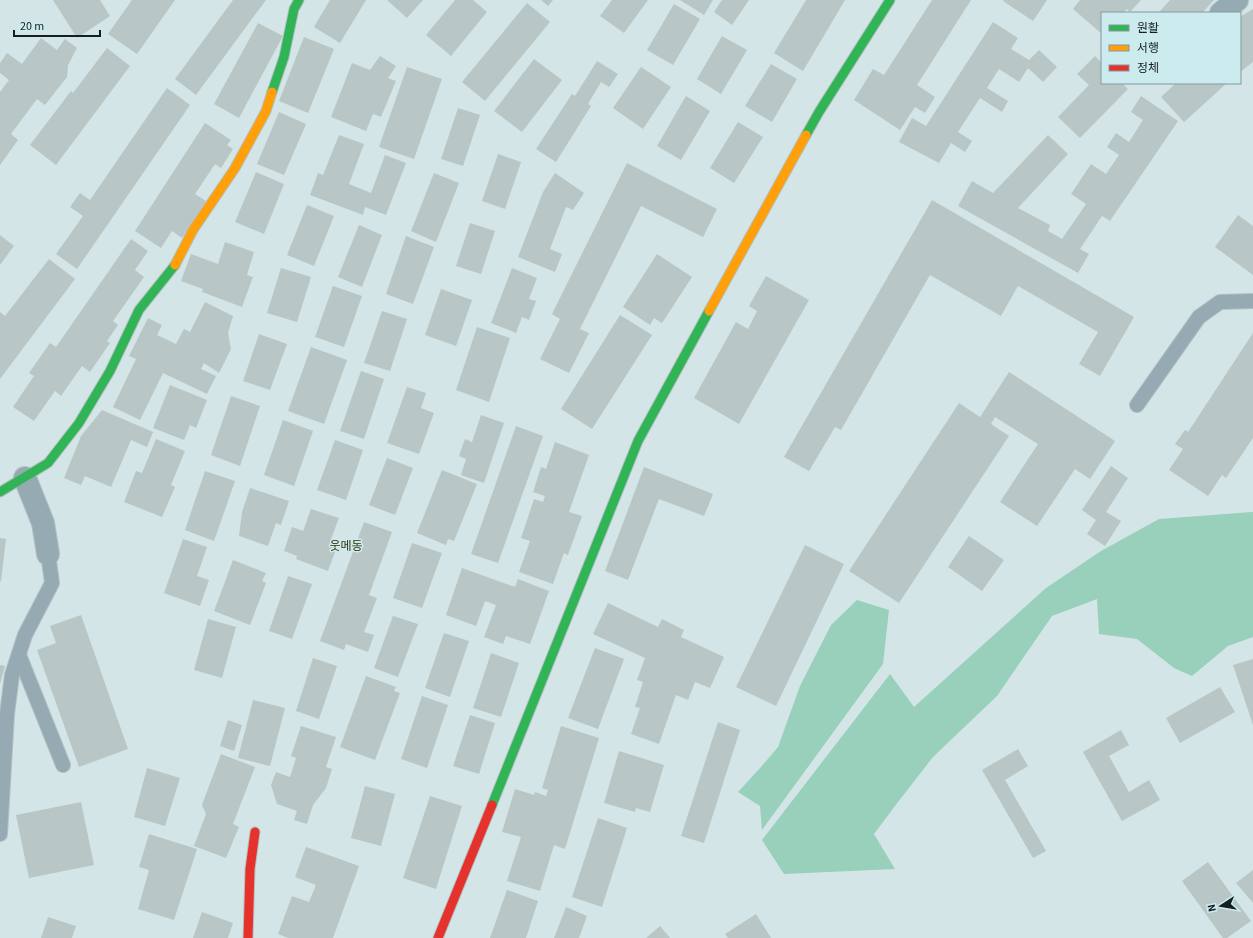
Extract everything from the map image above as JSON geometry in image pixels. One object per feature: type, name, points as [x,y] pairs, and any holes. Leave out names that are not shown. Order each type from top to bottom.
[{"type":"street","points":[[0,492],[48,463],[78,423],[110,371],[139,310],[173,268],[193,230],[235,168],[266,111],[284,57],[294,9],[299,0]]},
{"type":"street","points":[[438,938],[638,442],[819,112],[890,0]]},
{"type":"street","points":[[1222,12],[1237,0]]},
{"type":"street","points":[[24,478],[43,523],[48,554]]},
{"type":"street","points":[[248,938],[250,870],[255,832]]},
{"type":"lane","points":[[1137,405],[1199,317],[1220,302],[1253,302]]},
{"type":"lane","points":[[0,834],[7,714],[12,675],[25,635],[52,584],[48,554]]},
{"type":"lane","points":[[19,655],[63,765]]},
{"type":"green space","points":[[1253,512],[1253,637],[1228,646],[1192,676],[1174,668],[1137,639],[1099,634],[1097,599],[1052,616],[997,696],[933,757],[874,834],[895,869],[784,874],[762,840],[890,674],[914,707],[1046,588],[1101,551],[1159,519]]},
{"type":"green space","points":[[857,600],[889,610],[883,664],[762,830],[760,806],[738,792],[778,747],[800,686],[831,625]]},
{"type":"building","points":[[53,0],[100,0],[110,16],[77,38]]},
{"type":"building","points":[[132,0],[175,0],[137,54],[108,34]]},
{"type":"building","points":[[233,0],[266,0],[196,95],[175,79]]},
{"type":"building","points":[[330,0],[366,0],[340,43],[314,27]]},
{"type":"building","points":[[387,0],[423,0],[407,18]]},
{"type":"building","points":[[455,0],[473,0],[487,12],[451,56],[426,35]]},
{"type":"building","points":[[541,0],[553,0],[548,6]]},
{"type":"building","points":[[612,0],[648,0],[624,33],[600,16]]},
{"type":"building","points":[[680,0],[713,0],[704,15]]},
{"type":"building","points":[[722,0],[749,0],[732,25],[714,12]]},
{"type":"building","points":[[806,0],[845,0],[803,71],[774,53]]},
{"type":"building","points":[[932,0],[971,0],[917,85],[935,97],[925,113],[915,107],[900,130],[854,100],[873,69],[884,75]]},
{"type":"building","points":[[1047,0],[1033,21],[1003,1]]},
{"type":"building","points":[[1080,0],[1141,0],[1130,12],[1127,9],[1124,12],[1101,12],[1101,33],[1073,9]]},
{"type":"building","points":[[1170,0],[1214,0],[1203,12],[1160,11]]},
{"type":"building","points":[[527,3],[550,22],[485,101],[462,82]]},
{"type":"building","points":[[674,4],[700,19],[673,65],[647,50]]},
{"type":"building","points":[[1253,9],[1253,62],[1241,71],[1241,16]]},
{"type":"building","points":[[993,22],[1018,38],[1011,49],[1029,60],[1039,50],[1057,67],[1043,82],[1028,68],[1019,82],[999,69],[987,88],[1008,101],[1002,112],[980,98],[958,132],[972,141],[965,152],[951,143],[939,163],[899,142],[912,118],[926,126]]},
{"type":"building","points":[[258,23],[283,36],[239,118],[214,104]]},
{"type":"building","points":[[722,36],[747,50],[721,94],[697,79]]},
{"type":"building","points":[[304,37],[334,49],[308,113],[279,101]]},
{"type":"building","points":[[41,38],[57,50],[65,39],[77,48],[68,65],[67,77],[45,105],[37,99],[11,134],[18,140],[0,165],[0,92],[9,80],[0,73],[0,63],[7,53],[22,64]]},
{"type":"building","points":[[107,48],[130,66],[56,165],[30,145],[71,91],[73,93]]},
{"type":"building","points":[[380,56],[396,66],[388,78],[396,81],[381,117],[373,114],[366,131],[331,117],[352,63],[370,70]]},
{"type":"building","points":[[1095,56],[1101,62],[1101,84],[1123,84],[1128,89],[1080,138],[1058,117],[1089,85],[1077,74]]},
{"type":"building","points":[[534,59],[562,80],[522,132],[494,111]]},
{"type":"building","points":[[597,61],[618,74],[609,87],[601,82],[588,104],[591,106],[556,162],[536,149],[572,94],[575,96]]},
{"type":"building","points":[[771,64],[797,79],[772,122],[745,106]]},
{"type":"building","points":[[407,67],[442,79],[414,159],[379,147]]},
{"type":"building","points":[[641,67],[671,87],[643,129],[613,108]]},
{"type":"building","points":[[1175,84],[1226,84],[1184,122],[1161,97]]},
{"type":"building","points":[[167,88],[190,105],[77,269],[56,254],[83,216],[70,207],[80,193],[90,200]]},
{"type":"building","points":[[686,96],[710,111],[681,160],[657,146]]},
{"type":"building","points":[[1141,96],[1178,121],[1110,221],[1102,216],[1080,249],[1089,254],[1078,273],[958,206],[972,181],[993,193],[1048,135],[1068,154],[1018,208],[1050,225],[1048,231],[1062,239],[1086,204],[1071,194],[1091,164],[1106,174],[1119,155],[1107,147],[1116,133],[1129,142],[1143,120],[1131,112]]},
{"type":"building","points":[[458,108],[480,115],[463,166],[441,159]]},
{"type":"building","points":[[279,112],[306,124],[284,175],[257,164]]},
{"type":"building","points":[[738,122],[763,137],[734,183],[710,168]]},
{"type":"building","points":[[205,123],[231,140],[227,145],[233,149],[221,168],[215,164],[195,194],[206,201],[182,238],[172,231],[161,248],[135,231]]},
{"type":"building","points":[[339,135],[364,144],[349,184],[371,193],[385,155],[406,163],[386,215],[365,207],[363,215],[310,195],[318,173],[323,175]]},
{"type":"building","points":[[498,154],[521,162],[505,209],[482,201]]},
{"type":"building","points":[[627,163],[717,209],[703,237],[641,206],[580,329],[589,333],[569,373],[540,359],[560,319],[552,314]]},
{"type":"building","points":[[256,172],[284,184],[264,234],[235,222]]},
{"type":"building","points":[[434,173],[459,183],[436,242],[411,231]]},
{"type":"building","points":[[555,173],[584,193],[573,210],[566,207],[550,249],[562,254],[555,272],[518,257],[543,192]]},
{"type":"building","points":[[932,200],[1134,317],[1100,376],[1079,364],[1098,332],[1018,286],[1001,316],[930,275],[841,430],[835,427],[809,471],[784,457]]},
{"type":"building","points":[[307,205],[334,216],[314,266],[287,255]]},
{"type":"building","points":[[1238,215],[1253,226],[1253,275],[1215,247]]},
{"type":"building","points":[[470,223],[495,231],[481,274],[456,266]]},
{"type":"building","points":[[359,225],[382,235],[362,287],[338,277]]},
{"type":"building","points":[[0,235],[14,246],[0,265]]},
{"type":"building","points":[[406,236],[434,247],[413,304],[386,294]]},
{"type":"building","points":[[131,239],[148,251],[135,270],[144,277],[113,321],[118,325],[107,341],[110,343],[90,372],[82,366],[61,396],[55,391],[34,421],[13,407],[34,376],[29,373],[50,343],[56,347]]},
{"type":"building","points":[[225,242],[254,252],[247,275],[253,277],[242,307],[202,292],[203,289],[181,281],[191,254],[218,264]]},
{"type":"building","points":[[657,254],[692,277],[662,323],[654,318],[650,325],[623,307]]},
{"type":"building","points":[[49,259],[75,279],[0,379],[0,312],[5,316]]},
{"type":"building","points":[[281,268],[311,277],[297,322],[267,313]]},
{"type":"building","points":[[512,268],[537,278],[529,299],[536,301],[529,320],[522,317],[516,333],[491,323]]},
{"type":"building","points":[[766,276],[809,300],[739,424],[694,398],[736,322],[748,329],[757,311],[749,306]]},
{"type":"building","points":[[333,286],[362,296],[344,347],[315,337]]},
{"type":"building","points":[[441,289],[472,300],[456,346],[425,335]]},
{"type":"building","points":[[205,302],[233,316],[228,333],[231,349],[219,373],[204,363],[201,369],[216,376],[207,394],[163,373],[140,420],[113,407],[136,359],[129,356],[148,318],[162,325],[157,335],[176,344],[184,329],[190,332]]},
{"type":"building","points":[[382,311],[407,319],[390,371],[364,363]]},
{"type":"building","points":[[620,315],[652,335],[592,429],[561,409]]},
{"type":"building","points":[[477,327],[510,338],[489,402],[456,390]]},
{"type":"building","points":[[1253,333],[1253,438],[1226,478],[1222,475],[1208,496],[1169,470],[1183,449],[1175,444],[1185,430],[1188,432]]},
{"type":"building","points":[[259,334],[287,344],[270,390],[243,381]]},
{"type":"building","points":[[311,347],[347,360],[324,424],[288,411]]},
{"type":"building","points":[[361,371],[384,379],[364,439],[340,431]]},
{"type":"building","points":[[1009,372],[1115,441],[1090,479],[1075,469],[1037,526],[1000,502],[1038,444],[995,417],[991,424],[1009,436],[899,603],[849,571],[959,403],[980,417]]},
{"type":"building","points":[[170,385],[207,400],[196,428],[190,425],[184,440],[153,428]]},
{"type":"building","points":[[407,387],[426,393],[421,408],[434,413],[419,454],[387,443]]},
{"type":"building","points":[[231,396],[260,406],[240,466],[211,455]]},
{"type":"building","points":[[102,410],[153,432],[147,447],[131,440],[111,487],[85,476],[81,485],[64,478],[81,436]]},
{"type":"building","points":[[481,415],[504,423],[484,483],[461,475],[466,459],[459,456],[465,439],[472,442]]},
{"type":"building","points":[[283,420],[313,431],[294,486],[264,475]]},
{"type":"building","points":[[516,426],[543,436],[498,563],[471,554]]},
{"type":"building","points":[[156,439],[185,451],[171,485],[175,487],[162,517],[124,502],[136,471],[142,473]]},
{"type":"building","points":[[335,440],[363,450],[346,500],[317,490]]},
{"type":"building","points":[[555,442],[589,455],[569,512],[582,516],[568,555],[564,553],[553,584],[519,572],[530,541],[521,538],[534,499],[543,502],[545,496],[533,492],[541,467],[546,469]]},
{"type":"building","points":[[387,458],[413,468],[395,515],[369,505]]},
{"type":"building","points":[[1111,466],[1128,478],[1106,512],[1121,521],[1105,546],[1087,534],[1096,520],[1082,510]]},
{"type":"building","points":[[644,467],[713,494],[704,516],[659,499],[628,580],[605,571]]},
{"type":"building","points":[[442,470],[477,484],[454,541],[448,539],[446,545],[417,533]]},
{"type":"building","points":[[205,471],[235,481],[214,541],[185,530]]},
{"type":"building","points":[[250,488],[289,501],[281,525],[276,523],[268,546],[239,536],[242,512]]},
{"type":"building","points":[[311,509],[339,518],[331,539],[339,541],[328,571],[296,559],[297,556],[284,551],[292,527],[303,531]]},
{"type":"building","points":[[364,522],[392,532],[369,595],[377,598],[364,632],[374,635],[368,652],[346,644],[344,650],[320,641]]},
{"type":"building","points":[[969,536],[1004,560],[982,591],[948,567]]},
{"type":"building","points":[[0,538],[6,539],[1,581],[0,581]]},
{"type":"building","points":[[183,539],[207,547],[197,576],[209,580],[200,606],[164,593]]},
{"type":"building","points":[[412,543],[442,553],[422,608],[393,598]]},
{"type":"building","points":[[805,545],[844,564],[776,706],[736,687]]},
{"type":"building","points":[[233,560],[266,573],[262,581],[266,583],[250,625],[214,611]]},
{"type":"building","points":[[462,568],[515,587],[518,579],[549,591],[530,644],[506,636],[503,644],[484,637],[496,605],[485,601],[476,626],[446,615]]},
{"type":"building","points":[[288,576],[312,584],[292,639],[269,631]]},
{"type":"building","points":[[608,603],[658,627],[662,619],[684,630],[681,637],[724,657],[710,688],[695,682],[688,700],[676,695],[659,744],[631,734],[640,708],[635,707],[643,682],[637,680],[645,658],[593,634]]},
{"type":"building","points":[[81,615],[128,749],[79,767],[37,650],[56,643],[50,626]]},
{"type":"building","points":[[393,616],[418,624],[398,677],[374,668]]},
{"type":"building","points":[[208,619],[236,627],[222,678],[194,670]]},
{"type":"building","points":[[444,633],[469,641],[450,697],[425,688]]},
{"type":"building","points":[[595,648],[624,659],[598,729],[568,718]]},
{"type":"building","points":[[491,653],[519,663],[501,717],[473,708]]},
{"type":"building","points":[[313,658],[337,666],[319,719],[296,711]]},
{"type":"building","points":[[1253,659],[1253,725],[1233,665]]},
{"type":"building","points":[[0,665],[5,666],[0,684]]},
{"type":"building","points":[[366,676],[396,687],[394,691],[400,693],[375,760],[340,747]]},
{"type":"building","points":[[1220,687],[1235,712],[1180,743],[1166,718]]},
{"type":"building","points":[[422,696],[448,705],[427,768],[401,759]]},
{"type":"building","points":[[253,700],[285,708],[270,766],[238,758]]},
{"type":"building","points":[[470,715],[495,723],[479,774],[453,766]]},
{"type":"building","points":[[228,720],[242,725],[234,751],[220,746]]},
{"type":"building","points":[[718,722],[740,730],[704,843],[681,836]]},
{"type":"building","points":[[301,726],[336,737],[326,767],[332,769],[326,788],[313,805],[307,824],[294,820],[297,811],[277,804],[271,785],[276,772],[290,777],[296,758],[291,756]]},
{"type":"building","points":[[561,726],[599,738],[565,849],[554,845],[540,891],[507,881],[521,837],[502,832],[515,789],[534,795],[535,792],[546,796],[548,790],[542,788]]},
{"type":"building","points":[[1121,730],[1129,745],[1109,756],[1129,792],[1149,780],[1160,800],[1122,821],[1083,752]]},
{"type":"building","points":[[1018,749],[1028,766],[1005,780],[1046,851],[1033,858],[982,770]]},
{"type":"building","points":[[619,751],[664,765],[650,812],[636,808],[635,812],[604,803]]},
{"type":"building","points":[[221,754],[255,767],[233,824],[239,827],[226,858],[194,846],[206,814],[202,805]]},
{"type":"building","points":[[147,768],[180,778],[165,826],[134,817]]},
{"type":"building","points":[[365,786],[395,794],[381,846],[351,838]]},
{"type":"building","points":[[430,796],[462,806],[436,889],[403,878]]},
{"type":"building","points":[[81,802],[94,865],[29,878],[16,815]]},
{"type":"building","points":[[598,818],[627,828],[602,907],[572,897]]},
{"type":"building","points":[[149,834],[197,849],[174,920],[138,909],[149,870],[139,867]]},
{"type":"building","points":[[306,847],[359,866],[333,938],[288,938],[278,934],[292,896],[309,902],[316,885],[295,877]]},
{"type":"building","points":[[1208,862],[1251,921],[1227,938],[1223,938],[1182,881]]},
{"type":"building","points":[[1253,870],[1253,903],[1236,883]]},
{"type":"building","points":[[507,890],[538,901],[526,938],[490,938]]},
{"type":"building","points":[[566,907],[587,916],[579,938],[554,938]]},
{"type":"building","points":[[202,912],[233,923],[228,938],[193,938]]},
{"type":"building","points":[[756,914],[771,938],[728,938],[725,934]]},
{"type":"building","points":[[48,917],[76,926],[72,938],[41,938]]},
{"type":"building","points":[[660,926],[670,938],[646,938]]},
{"type":"traffic: fast","points":[[272,92],[284,57],[294,9],[299,0]]},
{"type":"traffic: fast","points":[[806,135],[890,0]]},
{"type":"traffic: fast","points":[[0,492],[48,463],[79,423],[110,371],[139,310],[175,265]]},
{"type":"traffic: fast","points":[[492,805],[638,441],[709,311]]},
{"type":"traffic: slow","points":[[175,265],[193,230],[235,168],[266,111],[272,92]]},
{"type":"traffic: slow","points":[[709,311],[806,135]]},
{"type":"traffic: jam","points":[[438,938],[492,805]]},
{"type":"traffic: jam","points":[[248,938],[250,869],[255,832]]},
{"type":"district","name":"웃메동","points":[[346,546]]}]
